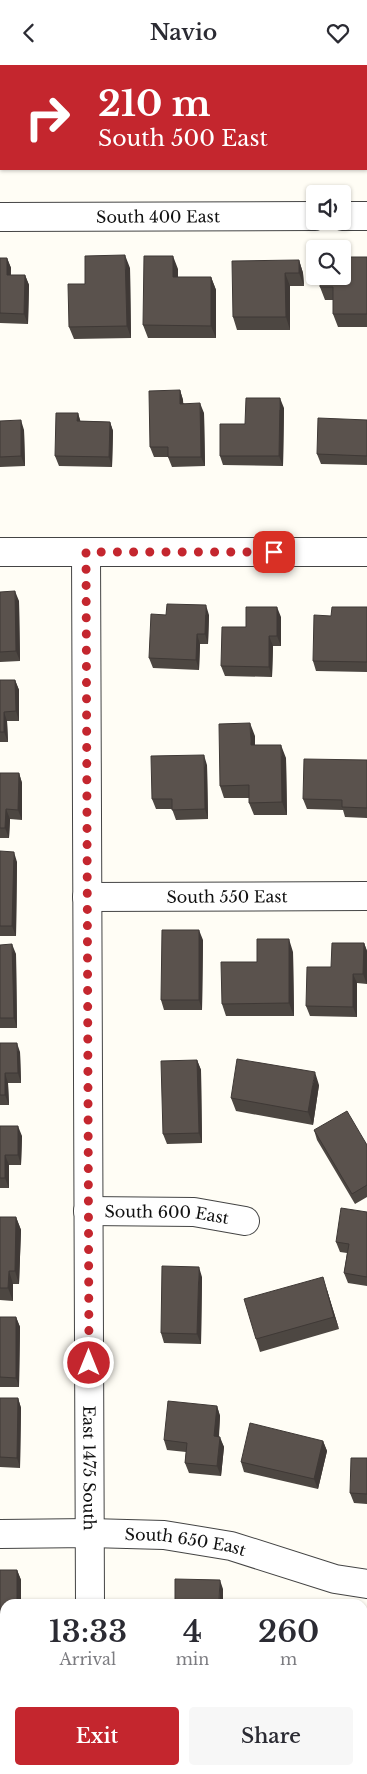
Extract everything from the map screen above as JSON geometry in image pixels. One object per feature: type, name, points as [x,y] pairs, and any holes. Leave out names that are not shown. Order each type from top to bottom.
[{"type":"street","name":"South 400 East","points":[[0,217],[306,216]]},
{"type":"street","points":[[351,216],[367,216]]},
{"type":"street","points":[[0,552],[367,552]]},
{"type":"street","name":"East 1475 South","points":[[86,552],[90,1599]]},
{"type":"street","name":"South 550 East","points":[[87,897],[367,897]]},
{"type":"street","name":"South 600 East","points":[[88,1211],[194,1212],[245,1221]]},
{"type":"street","name":"South 650 East","points":[[0,1534],[90,1533],[164,1535],[231,1546],[335,1579],[367,1584]]},
{"type":"building","points":[[125,255],[127,326],[69,327],[68,284],[85,284],[85,256]]},
{"type":"building","points":[[144,256],[173,256],[173,277],[211,277],[211,326],[143,325]]},
{"type":"building","points":[[351,257],[367,257],[367,314],[333,314],[333,287],[320,287],[320,285],[351,285]]},
{"type":"building","points":[[0,258],[7,258],[7,275],[25,275],[24,314],[0,313]]},
{"type":"building","points":[[299,260],[299,273],[285,273],[286,317],[233,317],[232,261]]},
{"type":"building","points":[[180,390],[180,404],[200,403],[201,457],[168,457],[168,447],[150,447],[149,391]]},
{"type":"building","points":[[246,398],[280,398],[279,456],[220,456],[220,424],[245,424]]},
{"type":"building","points":[[56,413],[78,413],[77,421],[110,422],[109,457],[55,456]]},
{"type":"building","points":[[318,418],[367,420],[367,456],[317,454]]},
{"type":"building","points":[[21,420],[21,456],[0,457],[0,421]]},
{"type":"building","points":[[15,591],[16,651],[0,652],[0,592]]},
{"type":"building","points":[[167,604],[206,605],[205,634],[197,634],[196,660],[149,658],[151,614],[166,615]]},
{"type":"building","points":[[246,607],[277,607],[277,636],[269,636],[269,667],[221,666],[222,627],[246,627]]},
{"type":"building","points":[[332,607],[367,607],[367,662],[313,661],[314,615],[331,616]]},
{"type":"building","points":[[0,680],[15,680],[16,711],[4,712],[4,732],[0,732]]},
{"type":"building","points":[[250,723],[251,745],[281,745],[282,802],[249,803],[249,785],[220,786],[219,724]]},
{"type":"building","points":[[204,755],[205,809],[172,810],[172,799],[152,799],[151,756]]},
{"type":"building","points":[[304,759],[367,760],[367,808],[342,807],[342,800],[303,799]]},
{"type":"building","points":[[0,773],[19,773],[18,810],[6,809],[5,828],[0,828]]},
{"type":"building","points":[[0,851],[14,852],[12,926],[0,926]]},
{"type":"building","points":[[162,930],[199,930],[199,1000],[161,1000]]},
{"type":"building","points":[[257,939],[289,939],[289,1003],[222,1004],[221,962],[257,962]]},
{"type":"building","points":[[332,943],[364,943],[363,974],[353,974],[353,1007],[306,1006],[307,967],[331,967]]},
{"type":"building","points":[[12,944],[14,1018],[0,1018],[0,945]]},
{"type":"building","points":[[0,1043],[17,1043],[18,1073],[5,1073],[5,1095],[0,1095]]},
{"type":"building","points":[[237,1059],[315,1072],[308,1112],[231,1098]]},
{"type":"building","points":[[197,1060],[199,1133],[163,1134],[161,1061]]},
{"type":"building","points":[[347,1111],[367,1145],[367,1185],[352,1194],[314,1130]]},
{"type":"building","points":[[0,1126],[18,1126],[18,1155],[5,1155],[5,1178],[0,1178]]},
{"type":"building","points":[[341,1208],[367,1212],[367,1277],[344,1273],[349,1244],[336,1242]]},
{"type":"building","points":[[0,1217],[16,1217],[15,1271],[9,1271],[8,1288],[0,1288]]},
{"type":"building","points":[[162,1266],[199,1267],[197,1334],[161,1333]]},
{"type":"building","points":[[323,1277],[334,1317],[256,1339],[244,1299]]},
{"type":"building","points":[[0,1317],[16,1317],[16,1378],[0,1377]]},
{"type":"building","points":[[0,1398],[18,1398],[17,1458],[0,1457]]},
{"type":"building","points":[[168,1401],[217,1406],[214,1436],[220,1437],[217,1466],[185,1463],[187,1443],[164,1440]]},
{"type":"building","points":[[250,1423],[323,1441],[314,1479],[241,1462]]},
{"type":"building","points":[[351,1458],[367,1458],[367,1494],[350,1493]]},
{"type":"building","points":[[0,1570],[17,1570],[17,1599],[0,1599]]},
{"type":"building","points":[[175,1579],[220,1580],[219,1599],[175,1599]]},
{"type":"route","points":[[89,1363],[86,552],[274,552]]}]
